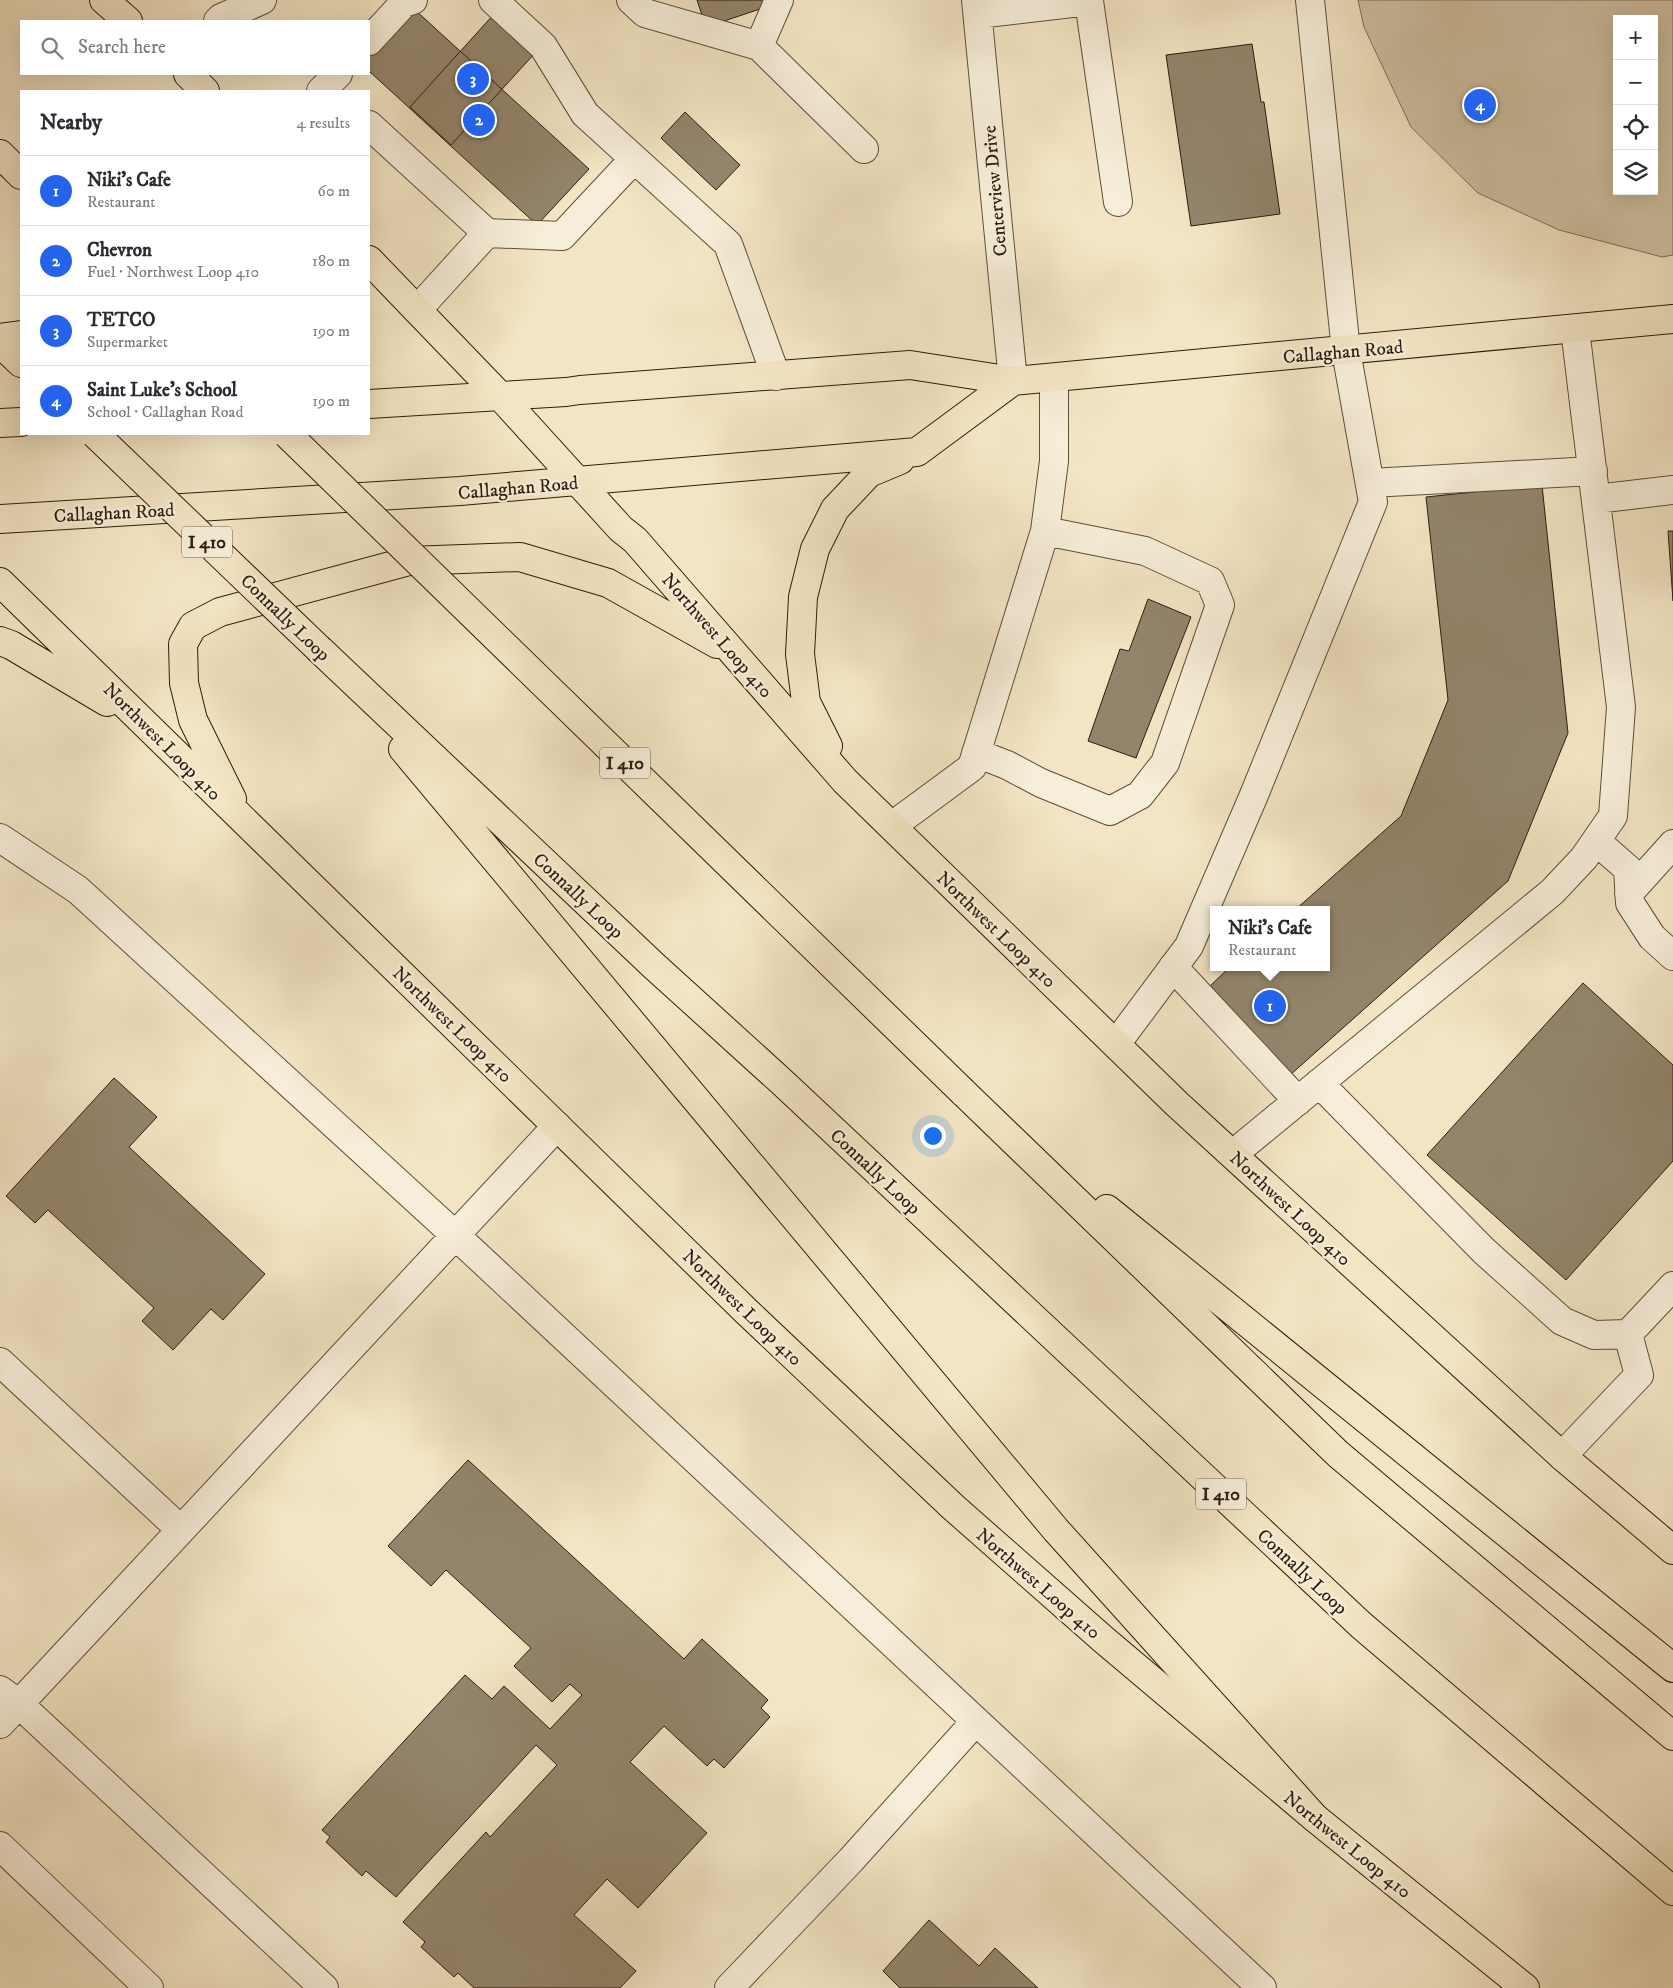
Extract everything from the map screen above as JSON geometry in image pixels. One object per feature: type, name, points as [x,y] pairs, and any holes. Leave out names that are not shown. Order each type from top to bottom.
[{"type":"main road","points":[[104,0],[127,20]]},
{"type":"main road","points":[[0,154],[20,174]]},
{"type":"main road","name":"Northwest Loop 410","points":[[370,261],[501,397],[621,529],[635,540],[845,781],[1177,1104],[1562,1456],[1669,1539]]},
{"type":"main road","name":"Callaghan Road","points":[[370,404],[501,397],[910,365],[1013,381],[1673,319]]},
{"type":"main road","points":[[0,338],[20,336]]},
{"type":"main road","points":[[0,342],[20,362]]},
{"type":"main road","points":[[845,781],[806,702],[800,654],[803,597],[814,549],[835,509],[869,473],[917,452],[1013,381]]},
{"type":"main road","points":[[0,423],[20,422]]},
{"type":"main road","name":"Connally Loop","points":[[96,435],[653,965],[782,1082],[1361,1625],[1673,1891]]},
{"type":"main road","name":"I 410","points":[[288,435],[1338,1454],[1673,1736]]},
{"type":"main road","name":"Callaghan Road","points":[[0,519],[460,492],[917,452]]},
{"type":"main road","points":[[242,820],[192,720],[184,683],[183,644],[193,626],[220,612],[409,561],[520,557],[608,583],[735,654]]},
{"type":"main road","name":"Northwest Loop 410","points":[[0,582],[747,1312],[953,1507],[1104,1640],[1315,1818],[1526,1988]]},
{"type":"main road","points":[[0,641],[43,664],[146,725]]},
{"type":"main road","points":[[320,650],[1056,1530],[1315,1818]]},
{"type":"main road","points":[[963,1092],[1673,1668]]},
{"type":"street","points":[[219,20],[262,0]]},
{"type":"street","points":[[370,39],[404,2],[414,0]]},
{"type":"street","points":[[493,0],[543,46],[585,114],[728,244],[776,376]]},
{"type":"street","points":[[631,0],[645,13],[759,46],[864,149]]},
{"type":"street","points":[[759,46],[779,0]]},
{"type":"street","points":[[977,7],[1091,0],[1118,202]]},
{"type":"street","points":[[1116,1044],[1189,946],[1254,794],[1373,502],[1346,351],[1310,0]]},
{"type":"street","name":"Centerview Drive","points":[[977,7],[1013,381]]},
{"type":"street","points":[[370,127],[487,233],[562,236],[634,159]]},
{"type":"street","points":[[417,310],[487,233]]},
{"type":"street","points":[[1233,1154],[1552,892],[1584,858],[1613,816],[1621,706],[1575,329]]},
{"type":"street","points":[[892,826],[972,767],[1045,531],[1054,461],[1054,378]]},
{"type":"street","points":[[1370,483],[1592,471]]},
{"type":"street","points":[[1596,499],[1673,490]]},
{"type":"street","points":[[976,753],[1007,765],[1041,783],[1110,811],[1140,795],[1165,763],[1220,606],[1210,581],[1144,550],[1045,531]]},
{"type":"street","points":[[0,838],[78,890],[455,1235],[1262,1988]]},
{"type":"street","points":[[1596,841],[1628,869],[1630,903],[1652,937],[1673,956]]},
{"type":"street","points":[[1630,893],[1673,844]]},
{"type":"street","points":[[1173,966],[1298,1101]]},
{"type":"street","points":[[1319,1083],[1484,1251],[1562,1321],[1594,1335],[1628,1334],[1673,1286]]},
{"type":"street","points":[[0,1724],[10,1697],[181,1530],[557,1126]]},
{"type":"street","points":[[1562,1456],[1639,1375],[1628,1334]]},
{"type":"street","points":[[0,1362],[181,1530]]},
{"type":"street","points":[[10,1697],[324,1988]]},
{"type":"street","points":[[729,1988],[851,1860],[976,1721]]},
{"type":"street","points":[[0,1846],[149,1988]]},
{"type":"shaded area","points":[[1358,0],[1673,0],[1673,255],[1662,257],[1559,230],[1478,193],[1411,127],[1364,27]]},
{"type":"building","points":[[697,0],[770,0],[772,5],[706,27]]},
{"type":"building","points":[[413,8],[589,169],[537,225],[370,72],[370,55]]},
{"type":"building","points":[[494,14],[536,52],[451,145],[410,107]]},
{"type":"building","points":[[1252,44],[1261,102],[1264,102],[1280,214],[1191,226],[1166,55]]},
{"type":"building","points":[[685,112],[740,165],[716,190],[661,138]]},
{"type":"building","points":[[1542,485],[1568,733],[1508,881],[1289,1076],[1210,986],[1226,971],[1330,971],[1330,906],[1300,906],[1401,816],[1448,700],[1426,497]]},
{"type":"building","points":[[1668,531],[1673,531],[1673,601]]},
{"type":"building","points":[[1148,599],[1191,617],[1136,758],[1088,741],[1120,649],[1129,651]]},
{"type":"building","points":[[1583,983],[1673,1065],[1673,1161],[1566,1280],[1427,1155]]},
{"type":"building","points":[[114,1078],[157,1117],[129,1147],[265,1274],[223,1320],[211,1309],[173,1350],[142,1321],[154,1308],[48,1210],[35,1223],[6,1196]]},
{"type":"building","points":[[468,1460],[684,1659],[702,1639],[768,1700],[761,1708],[770,1717],[724,1768],[714,1759],[707,1766],[664,1726],[630,1762],[707,1833],[638,1908],[607,1879],[574,1915],[636,1971],[620,1988],[474,1988],[458,1973],[454,1977],[421,1947],[425,1942],[403,1922],[486,1832],[490,1837],[557,1765],[536,1745],[396,1897],[366,1871],[362,1876],[326,1842],[330,1837],[322,1830],[465,1675],[492,1699],[504,1686],[550,1729],[582,1695],[570,1684],[552,1702],[514,1666],[531,1648],[446,1570],[431,1586],[388,1546]]},
{"type":"building","points":[[929,1920],[979,1966],[995,1948],[1038,1988],[900,1988],[883,1971]]},
{"type":"place","name":"TETCO","points":[[473,79]]},
{"type":"place","name":"Saint Luke's School","points":[[1480,105]]},
{"type":"place","name":"Chevron","points":[[479,120]]},
{"type":"place","name":"Niki's Cafe","points":[[1270,1006]]}]
